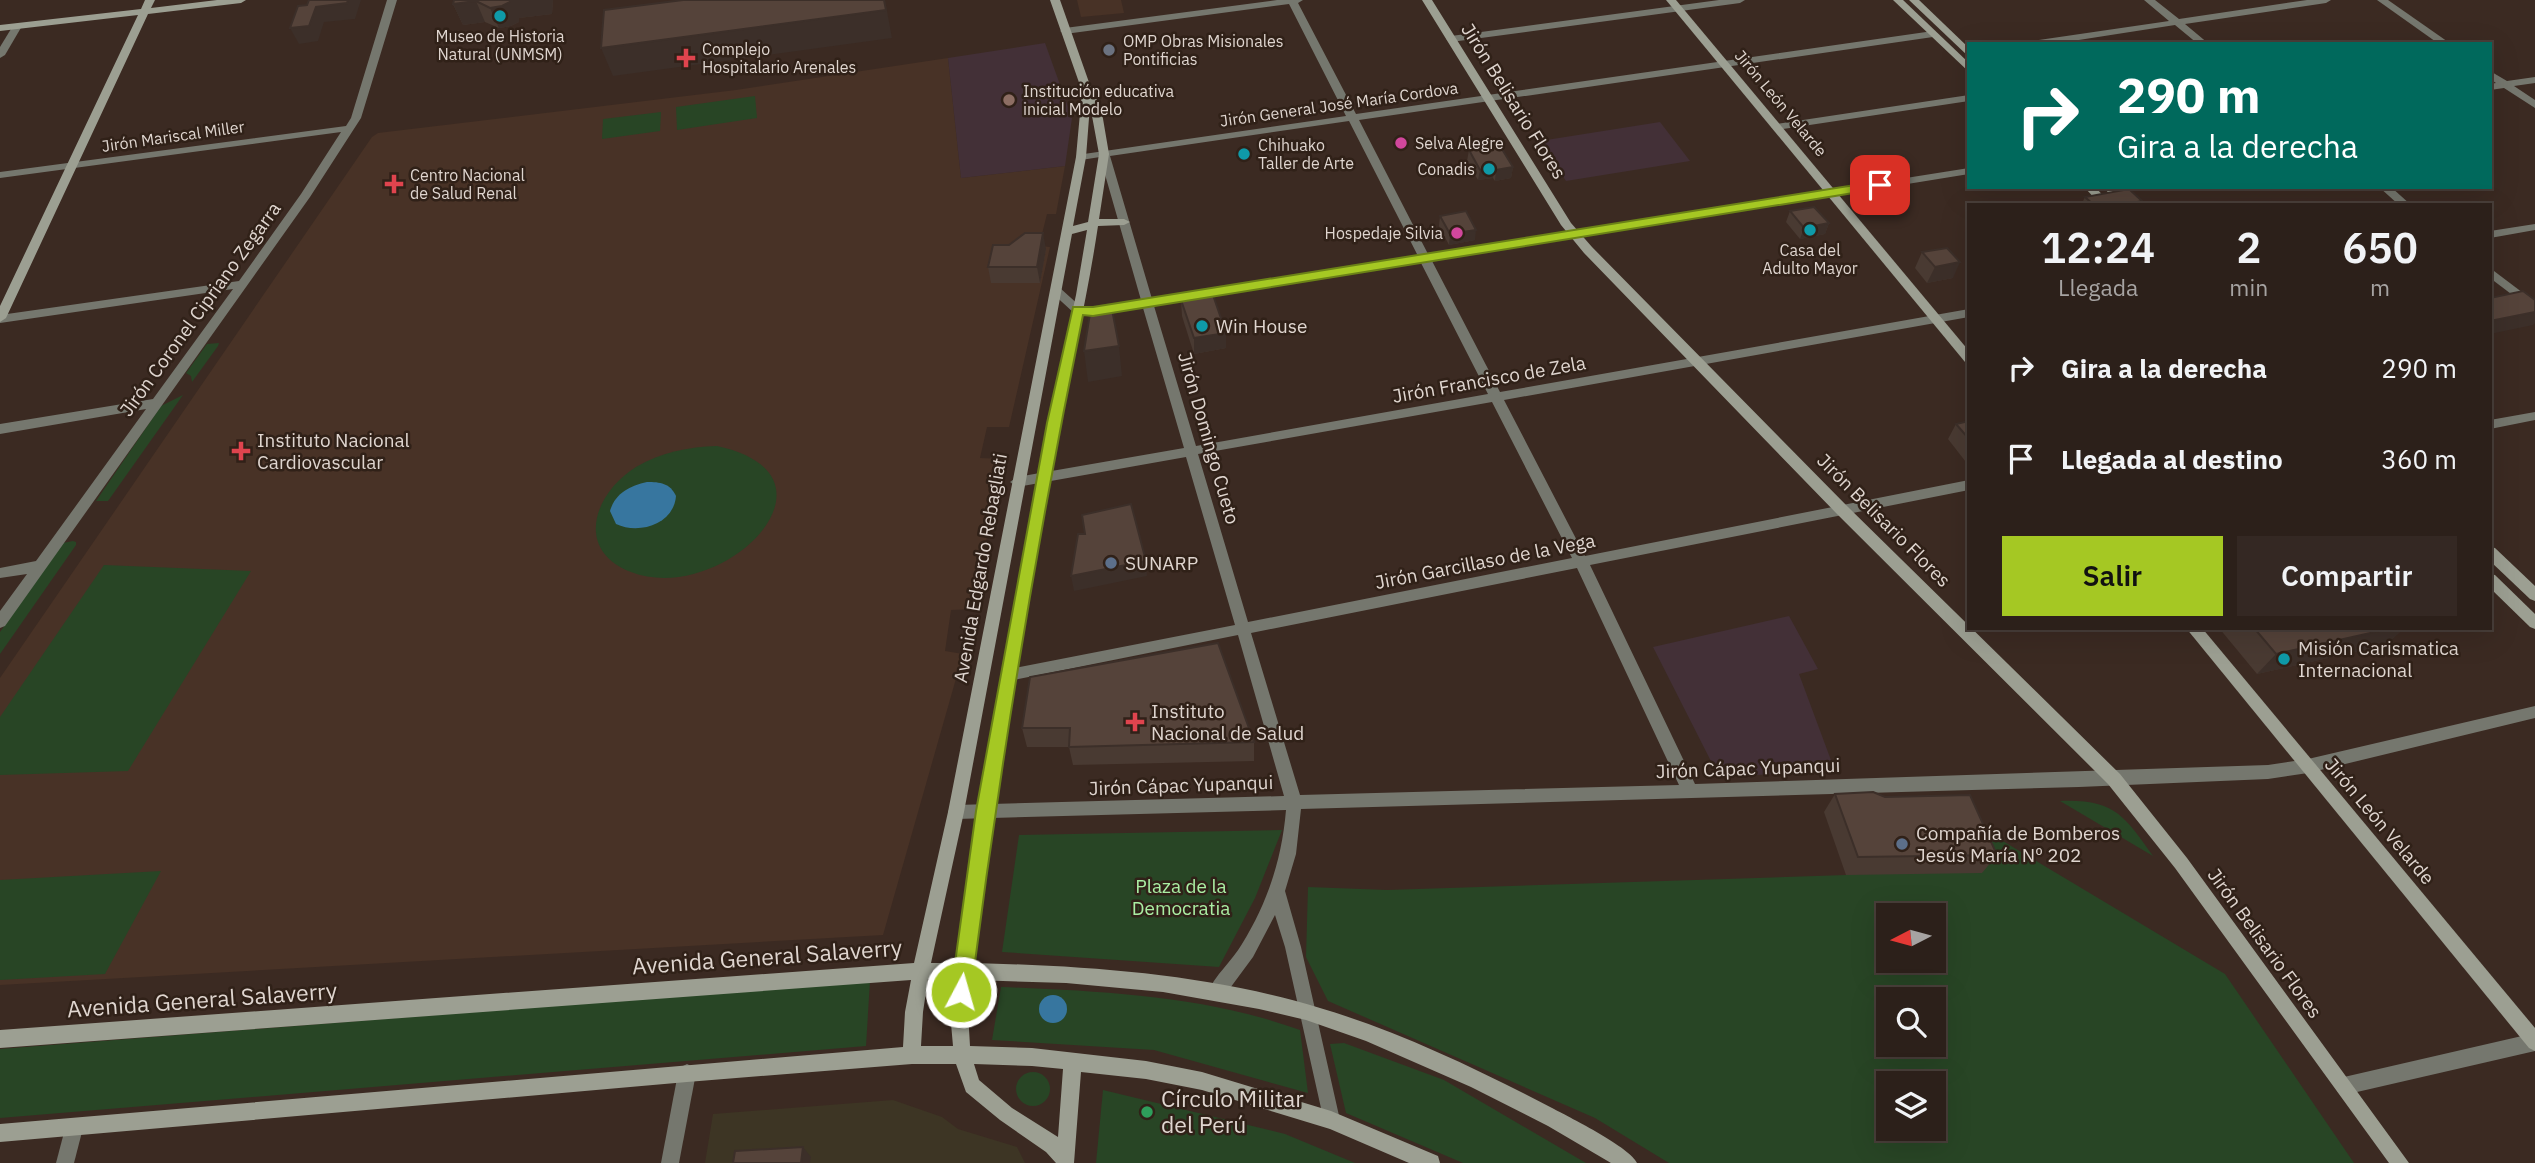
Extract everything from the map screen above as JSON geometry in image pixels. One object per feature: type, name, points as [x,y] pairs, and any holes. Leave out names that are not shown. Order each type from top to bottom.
[{"type":"street","points":[[0,318],[150,0]]},
{"type":"street","points":[[0,28],[242,0]]},
{"type":"street","name":"Jirón Coronel Cipriano Zegarra","points":[[0,622],[351,128],[392,0]]},
{"type":"street","name":"Jirón Domingo Cueto","points":[[1055,0],[1086,88],[1096,107],[1104,153],[1294,803],[1291,846],[1276,890],[1252,947],[1216,993]]},
{"type":"street","points":[[1292,0],[1581,562],[1690,791]]},
{"type":"street","points":[[1065,30],[1298,0]]},
{"type":"street","name":"Jirón Belisario Flores","points":[[1427,0],[1486,99],[1575,234],[1842,510],[2115,779],[2181,863],[2400,1163]]},
{"type":"street","points":[[1451,39],[1674,4],[1740,0]]},
{"type":"street","points":[[1898,0],[1967,67]]},
{"type":"street","points":[[1914,0],[1967,52]]},
{"type":"street","points":[[2149,0],[2202,42]]},
{"type":"street","points":[[2045,42],[2326,0]]},
{"type":"street","points":[[2382,0],[2443,42]]},
{"type":"street","name":"Jirón León Velarde","points":[[1674,4],[1967,357]]},
{"type":"street","points":[[0,55],[17,26]]},
{"type":"street","name":"Jirón General José María Cordova","points":[[1081,157],[1933,34]]},
{"type":"street","points":[[2492,75],[2535,105]]},
{"type":"street","points":[[2492,87],[2535,79]]},
{"type":"street","name":"Avenida Edgardo Rebagliati","points":[[912,1055],[914,1013],[921,971],[956,812],[1081,157],[1086,88]]},
{"type":"street","points":[[1776,127],[1967,98]]},
{"type":"street","name":"Jirón Mariscal Miller","points":[[0,175],[351,128]]},
{"type":"street","points":[[1065,1161],[1053,1145],[977,1091],[968,1076],[962,1055],[959,1013],[985,811],[1045,478],[1082,295],[1104,153]]},
{"type":"street","points":[[1056,291],[1077,310],[1093,312],[1967,171]]},
{"type":"street","points":[[2091,189],[2105,203]]},
{"type":"street","points":[[2110,189],[2124,203]]},
{"type":"street","points":[[2386,189],[2404,203]]},
{"type":"street","points":[[1065,232],[1091,224],[1124,222]]},
{"type":"street","points":[[2492,235],[2535,227]]},
{"type":"street","points":[[2492,274],[2535,308]]},
{"type":"street","points":[[0,318],[241,284]]},
{"type":"street","name":"Jirón Francisco de Zela","points":[[1017,482],[1967,313]]},
{"type":"street","points":[[0,429],[156,403]]},
{"type":"street","points":[[2492,425],[2535,416]]},
{"type":"street","name":"Jirón Garcillaso de la Vega","points":[[1009,675],[1967,485]]},
{"type":"street","points":[[2492,554],[2535,595]]},
{"type":"street","points":[[0,573],[40,566]]},
{"type":"street","points":[[2492,581],[2535,623]]},
{"type":"street","name":"Jirón León Velarde","points":[[2195,630],[2535,1042]]},
{"type":"street","name":"Jirón Cápac Yupanqui","points":[[956,812],[2115,779],[2268,772],[2308,766],[2535,712]]},
{"type":"street","points":[[1276,890],[1293,947],[1331,1120]]},
{"type":"street","name":"Avenida General Salaverry","points":[[0,1039],[921,971],[1113,979],[1216,993],[1308,1013],[1379,1037],[1462,1073],[1569,1127],[1628,1163]]},
{"type":"street","points":[[2344,1086],[2535,1042]]},
{"type":"street","points":[[0,1133],[687,1073],[912,1055],[962,1055],[1032,1057],[1146,1070],[1202,1081],[1331,1120],[1431,1163]]},
{"type":"street","points":[[1065,1161],[1073,1062]]},
{"type":"street","points":[[670,1163],[687,1073]]},
{"type":"street","points":[[65,1163],[74,1128]]},
{"type":"shaded area","points":[[1077,0],[1121,0],[1124,13],[1081,17]]},
{"type":"shaded area","name":"Institución educativa inicial Modelo","points":[[1045,43],[1072,118],[1065,166],[961,178],[948,58]]},
{"type":"shaded area","points":[[948,58],[961,178],[1065,166],[1056,214],[1047,214],[1039,246],[1050,247],[1009,427],[987,427],[980,458],[1002,459],[973,609],[951,610],[945,651],[963,654],[883,935],[0,985],[0,678],[372,137],[378,133],[736,90]]},
{"type":"shaded area","points":[[1660,122],[1690,161],[1566,181],[1540,141]]},
{"type":"shaded area","points":[[1789,616],[1818,669],[1799,674],[1835,771],[1719,777],[1653,647]]},
{"type":"shaded area","points":[[893,1100],[942,1117],[958,1129],[1017,1147],[1025,1163],[705,1163],[713,1114]]},
{"type":"green space","points":[[755,96],[757,118],[677,130],[676,107]]},
{"type":"green space","points":[[661,112],[660,131],[602,139],[603,119]]},
{"type":"green space","points":[[219,343],[192,382],[191,376],[186,373],[207,344]]},
{"type":"green space","points":[[183,395],[108,501],[96,501],[161,406]]},
{"type":"green space","points":[[717,446],[757,461],[775,483],[774,508],[760,533],[735,555],[702,571],[666,578],[631,572],[613,562],[602,550],[596,536],[596,521],[609,491],[636,467],[665,454]]},
{"type":"green space","points":[[73,541],[76,545],[0,654],[0,632],[63,543]]},
{"type":"green space","points":[[104,565],[251,571],[128,771],[0,775],[0,717]]},
{"type":"green space","points":[[2060,801],[2093,803],[2116,812],[2134,830],[2153,856]]},
{"type":"green space","points":[[1956,813],[2225,974],[2354,1163],[1669,1163],[1595,1118],[1328,1001],[1306,957],[1308,887],[1387,890],[1846,875]]},
{"type":"green space","name":"Plaza de la Democratia","points":[[1282,830],[1255,898],[1219,967],[1002,952],[1019,835]]},
{"type":"green space","points":[[161,871],[105,974],[0,980],[0,880]]},
{"type":"green space","points":[[870,981],[866,1046],[0,1118],[0,1049]]},
{"type":"green space","points":[[1001,987],[1152,997],[1228,1010],[1300,1030],[1308,1093],[1154,1050],[992,1040]]},
{"type":"green space","points":[[1344,1043],[1444,1080],[1586,1163],[1463,1163],[1346,1113],[1330,1044]]},
{"type":"green space","points":[[1033,1072],[1045,1077],[1050,1089],[1045,1101],[1033,1106],[1021,1101],[1016,1089],[1021,1077]]},
{"type":"green space","name":"Círculo Militar del Perú","points":[[1103,1090],[1285,1134],[1355,1163],[1096,1163]]},
{"type":"water","points":[[647,482],[664,484],[674,492],[674,506],[669,514],[654,525],[645,527],[616,524],[610,511],[616,499],[629,488]]},
{"type":"water","points":[[1053,995],[1063,999],[1067,1009],[1063,1019],[1053,1023],[1043,1019],[1039,1009],[1043,999]]},
{"type":"building","points":[[309,0],[348,0],[347,3],[316,7],[309,26],[290,28],[298,6],[307,5]]},
{"type":"building","points":[[454,0],[510,2],[490,8],[476,1],[453,4]]},
{"type":"building","points":[[683,0],[884,0],[886,10],[601,48],[604,10]]},
{"type":"building","points":[[1500,146],[1513,167],[1480,170],[1469,150]]},
{"type":"building","points":[[2129,189],[2142,201],[2092,203],[2085,197]]},
{"type":"building","points":[[1814,207],[1829,223],[1804,228],[1790,211]]},
{"type":"building","points":[[1466,211],[1476,230],[1450,234],[1440,216]]},
{"type":"building","points":[[1025,233],[1043,233],[1037,267],[988,267],[993,245],[1009,245]]},
{"type":"building","points":[[1947,248],[1960,262],[1935,267],[1922,252]]},
{"type":"building","points":[[2523,291],[2535,300],[2535,312],[2492,321],[2492,298]]},
{"type":"building","points":[[1213,295],[1226,333],[1194,338],[1181,300]]},
{"type":"building","points":[[1111,304],[1119,346],[1084,351],[1091,307]]},
{"type":"building","points":[[1967,421],[1967,437],[1956,424]]},
{"type":"building","name":"SUNARP","points":[[1131,504],[1146,561],[1071,576],[1078,534],[1085,534],[1082,515]]},
{"type":"building","points":[[2256,630],[2384,630],[2276,654]]},
{"type":"building","name":"Instituto Nacional de Salud","points":[[1218,643],[1254,742],[1069,747],[1070,728],[1022,728],[1030,677]]},
{"type":"building","points":[[1873,792],[1885,797],[1970,795],[1997,855],[1858,857],[1835,794]]},
{"type":"building","points":[[803,1147],[801,1163],[733,1163],[735,1151]]},
{"type":"place","name":"Museo de Historia Natural (UNMSM)","points":[[500,16]]},
{"type":"place","name":"OMP Obras Misionales Pontificias","points":[[1109,50]]},
{"type":"place","name":"Complejo Hospitalario Arenales","points":[[686,58]]},
{"type":"place","name":"Institución educativa inicial Modelo","points":[[1009,100]]},
{"type":"place","name":"Selva Alegre","points":[[1401,143]]},
{"type":"place","name":"Chihuako Taller de Arte","points":[[1244,154]]},
{"type":"place","name":"Conadis","points":[[1489,169]]},
{"type":"place","name":"Centro Nacional de Salud Renal","points":[[394,184]]},
{"type":"place","name":"Casa del Adulto Mayor","points":[[1810,230]]},
{"type":"place","name":"Hospedaje Silvia","points":[[1457,233]]},
{"type":"place","name":"Win House","points":[[1202,326]]},
{"type":"place","name":"Instituto Nacional Cardiovascular","points":[[241,451]]},
{"type":"place","name":"SUNARP","points":[[1111,563]]},
{"type":"place","name":"Misión Carismatica Internacional","points":[[2284,659]]},
{"type":"place","name":"Instituto Nacional de Salud","points":[[1135,722]]},
{"type":"place","name":"Compañía de Bomberos Jesús María Nº 202","points":[[1902,844]]},
{"type":"place","name":"Círculo Militar del Perú","points":[[1147,1112]]},
{"type":"route","points":[[961,992],[985,811],[1054,423],[1077,310],[1093,312],[1880,185]]}]
